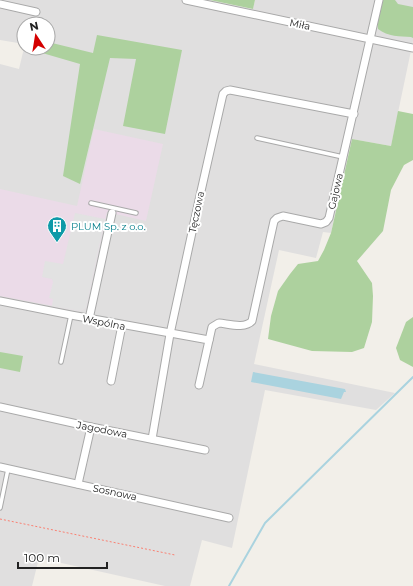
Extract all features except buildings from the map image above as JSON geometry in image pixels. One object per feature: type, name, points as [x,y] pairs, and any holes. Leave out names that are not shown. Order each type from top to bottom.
[{"type":"street","name":"Miła","points":[[186,0],[413,48]]},
{"type":"street","name":"Gajowa","points":[[199,385],[212,327],[217,324],[246,325],[252,321],[273,224],[277,218],[283,216],[321,224],[328,221],[354,114],[379,0]]},
{"type":"street","points":[[0,4],[36,12]]},
{"type":"street","name":"Tęczowa","points":[[152,439],[170,334],[223,94],[230,90],[354,114]]},
{"type":"street","points":[[89,319],[112,210]]},
{"type":"street","name":"Wspólna","points":[[0,301],[89,319],[209,340]]},
{"type":"street","points":[[110,381],[122,325]]},
{"type":"street","name":"Jagodowa","points":[[0,407],[205,450]]},
{"type":"street","points":[[78,484],[91,427]]},
{"type":"street","name":"Sosnowa","points":[[0,467],[229,518]]},
{"type":"lane","points":[[257,138],[343,157]]},
{"type":"lane","points":[[91,203],[112,210],[136,213]]},
{"type":"lane","points":[[60,362],[71,315]]},
{"type":"lane","points":[[0,508],[8,469]]},
{"type":"path","points":[[0,519],[175,555]]},
{"type":"shaded area","points":[[0,0],[210,0],[253,9],[255,0],[413,0],[413,41],[391,146],[352,139],[331,233],[323,232],[316,258],[279,250],[254,364],[395,393],[376,410],[265,390],[232,548],[202,540],[190,586],[165,586],[39,558],[32,586],[0,586],[0,64],[19,69],[22,56],[56,56],[56,16],[16,16],[16,43],[0,40]]},
{"type":"shaded area","points":[[94,129],[163,144],[146,221],[107,212],[86,308],[80,311],[0,296],[0,189],[77,206]]},
{"type":"shaded area","points":[[75,213],[105,219],[86,308],[80,311],[52,306],[53,299],[49,298],[53,282],[52,279],[42,277],[45,261],[63,264]]},
{"type":"green space","points":[[210,0],[255,0],[253,9]]},
{"type":"green space","points":[[382,0],[395,0],[398,4],[413,7],[413,38],[390,35],[378,29],[377,21]]},
{"type":"green space","points":[[97,35],[182,50],[165,134],[123,126],[136,59],[110,58],[80,184],[63,176],[80,64],[53,56],[56,56],[56,44],[93,53]]},
{"type":"green space","points":[[398,111],[413,114],[413,160],[404,165],[391,190],[383,231],[357,261],[372,283],[372,322],[364,348],[352,352],[312,351],[268,339],[271,316],[278,291],[298,264],[318,261],[324,250],[331,233],[352,139],[391,146]]},
{"type":"green space","points":[[413,317],[413,367],[400,360],[396,348],[406,322]]},
{"type":"green space","points":[[0,352],[23,356],[20,372],[0,368]]},
{"type":"water","points":[[253,372],[345,389],[346,392],[344,392],[341,399],[251,382]]},
{"type":"waterway","points":[[229,586],[265,523],[413,377]]},
{"type":"place","name":"PLUM Sp. z o.o.","points":[[57,243]]}]
